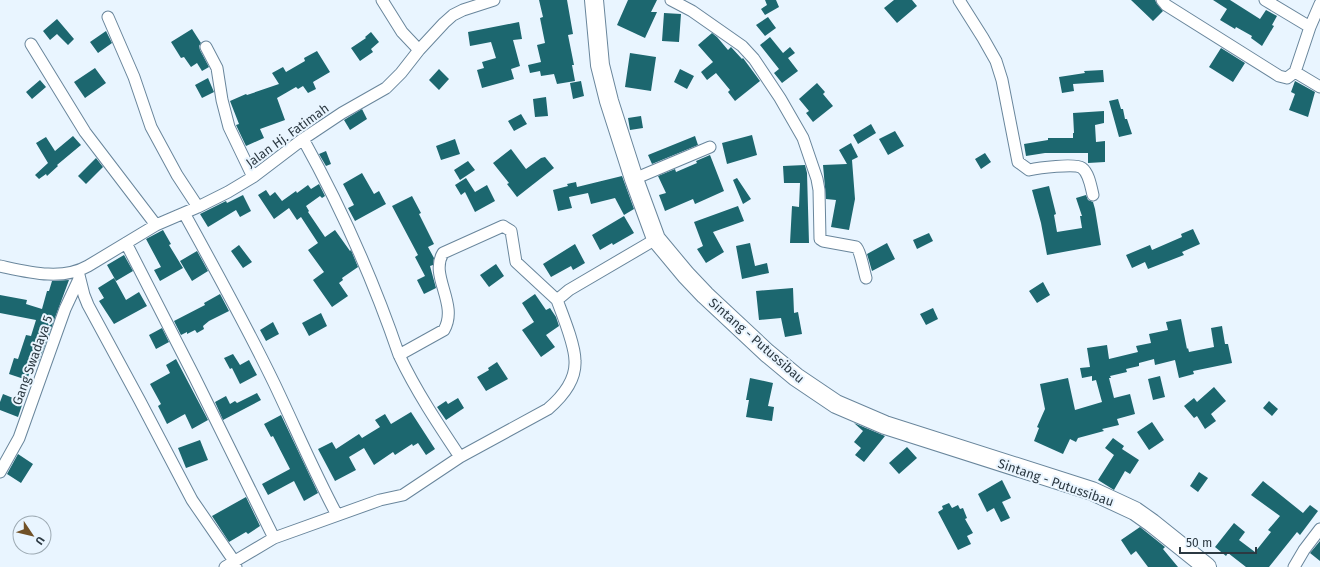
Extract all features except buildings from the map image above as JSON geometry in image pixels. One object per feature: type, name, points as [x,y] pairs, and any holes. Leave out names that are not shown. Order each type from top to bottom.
[{"type":"highway","name":"Sintang - Putussibau","points":[[594,0],[600,65],[609,101],[656,239],[705,295],[767,353],[796,377],[836,404],[885,425],[1097,494],[1135,511],[1207,567]]},
{"type":"street","points":[[382,0],[402,32],[419,50]]},
{"type":"street","name":"Jalan Hj. Fatimah","points":[[79,275],[126,243],[156,225],[198,207],[253,177],[302,139],[342,113],[386,88],[401,73],[419,50],[444,23],[453,16],[474,6],[494,0]]},
{"type":"street","points":[[671,0],[692,11],[728,35],[742,46],[754,59],[780,98],[803,138],[819,190],[820,239],[823,241],[856,247],[859,250],[861,264],[866,278]]},
{"type":"street","points":[[959,0],[996,61],[1002,80],[1018,162],[1029,170],[1077,166],[1083,169],[1089,180],[1093,194]]},
{"type":"street","points":[[1265,0],[1310,27]]},
{"type":"street","points":[[1165,2],[1279,76],[1288,78],[1295,72],[1310,27],[1319,10]]},
{"type":"street","points":[[108,17],[134,77],[151,127],[177,174],[198,207]]},
{"type":"street","points":[[31,44],[85,132],[156,225]]},
{"type":"street","points":[[206,47],[218,68],[222,100],[229,127],[253,177]]},
{"type":"street","points":[[1295,72],[1320,87]]},
{"type":"street","points":[[302,139],[331,193],[372,281],[399,355],[428,409],[460,457]]},
{"type":"street","points":[[634,178],[710,147]]},
{"type":"street","points":[[184,213],[211,261],[274,382],[316,476],[337,515]]},
{"type":"street","points":[[0,266],[27,272],[79,275],[88,305],[192,500],[232,565],[274,538],[380,500],[403,495],[460,457],[548,409],[560,398],[569,384],[576,362],[557,300],[516,262],[511,231],[503,226],[443,253],[439,258],[439,269],[448,308],[448,323],[444,330],[399,355]]},
{"type":"street","points":[[557,300],[569,290],[656,239]]},
{"type":"street","points":[[126,243],[191,369],[274,538]]},
{"type":"street","name":"Gang Swadaya 5","points":[[0,472],[19,438],[65,309],[79,275]]},
{"type":"street","points":[[1294,567],[1304,550],[1320,529]]}]
